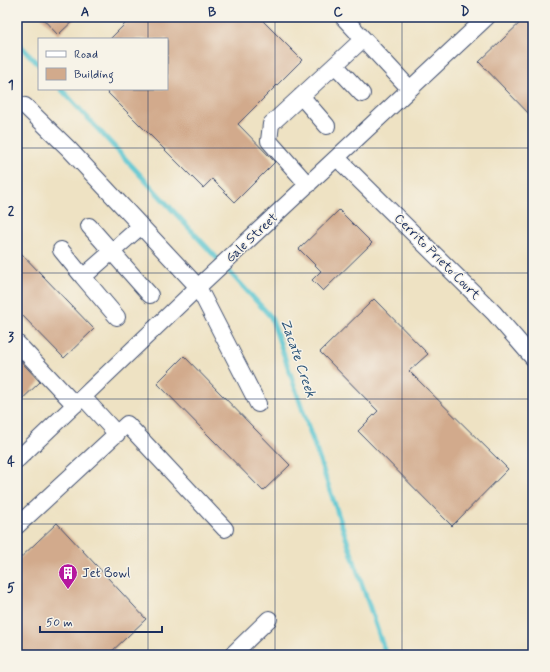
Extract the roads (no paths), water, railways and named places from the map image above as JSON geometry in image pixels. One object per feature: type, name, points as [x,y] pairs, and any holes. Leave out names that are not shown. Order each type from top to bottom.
[{"type":"street","points":[[343,17],[410,89]]},
{"type":"street","name":"Gale Street","points":[[17,460],[487,17]]},
{"type":"street","points":[[308,185],[269,141],[270,124],[363,39]]},
{"type":"street","points":[[335,65],[362,94]]},
{"type":"street","points":[[301,96],[327,126]]},
{"type":"street","points":[[17,105],[25,106],[69,149],[141,226],[202,284],[258,404]]},
{"type":"street","name":"Cerrito Prieto Court","points":[[337,158],[494,313],[533,358]]},
{"type":"street","points":[[89,226],[150,295]]},
{"type":"street","points":[[83,277],[141,226]]},
{"type":"street","points":[[61,250],[117,317]]},
{"type":"street","points":[[17,342],[79,401],[117,434]]},
{"type":"street","points":[[17,526],[127,424],[225,529]]},
{"type":"street","points":[[232,655],[270,619]]},
{"type":"waterway","name":"Zacate Creek","points":[[17,42],[38,64]]},
{"type":"waterway","name":"Zacate Creek","points":[[62,90],[271,317],[386,655]]},
{"type":"place","name":"Jet Bowl","points":[[68,590]]}]
